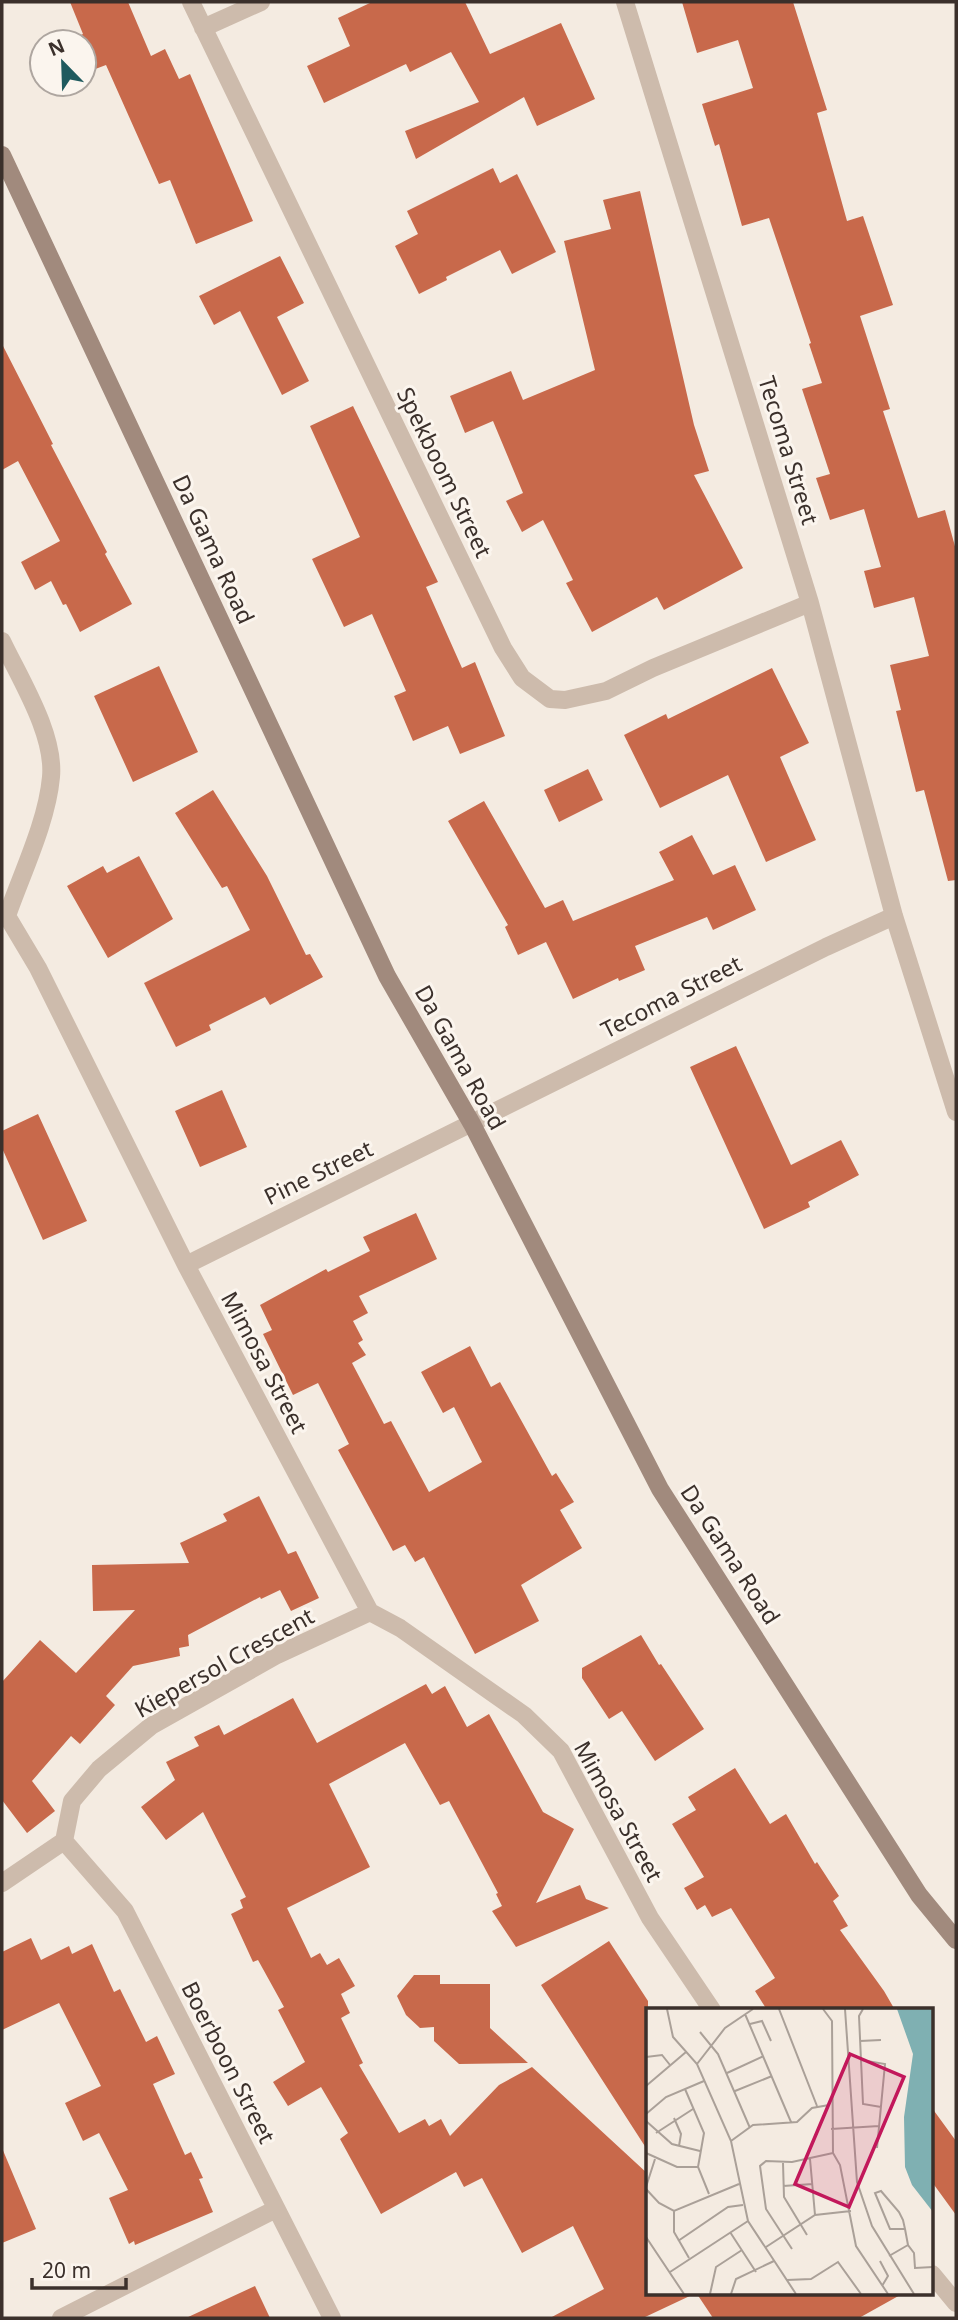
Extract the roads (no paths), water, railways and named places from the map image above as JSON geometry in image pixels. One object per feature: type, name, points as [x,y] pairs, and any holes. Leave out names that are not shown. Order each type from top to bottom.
[{"type":"street","name":"Spekboom Street","points":[[191,2],[503,648],[522,678],[550,698],[565,700],[606,691],[653,668],[810,603]]},
{"type":"street","points":[[204,28],[261,2]]},
{"type":"street","name":"Tecoma Street","points":[[625,2],[810,603],[894,916],[956,1112]]},
{"type":"street","name":"Da Gama Road","points":[[2,155],[387,976],[472,1124],[660,1489],[919,1895],[956,1940]]},
{"type":"street","name":"Mimosa Street","points":[[2,641],[36,710],[45,738],[51,776],[40,823],[4,917],[38,968],[186,1265],[370,1612],[400,1628],[524,1715],[561,1751],[650,1918],[711,2008]]},
{"type":"street","name":"Tecoma Street","points":[[472,1124],[825,947],[894,916]]},
{"type":"street","name":"Pine Street","points":[[186,1265],[472,1124]]},
{"type":"street","name":"Kiepersol Crescent","points":[[64,1841],[72,1801],[99,1769],[151,1726],[277,1656],[370,1612]]},
{"type":"street","points":[[2,1883],[64,1841]]},
{"type":"street","name":"Boerboon Street","points":[[64,1841],[125,1911],[332,2318]]},
{"type":"street","points":[[61,2318],[276,2209]]},
{"type":"street","points":[[934,2276],[956,2303]]}]
